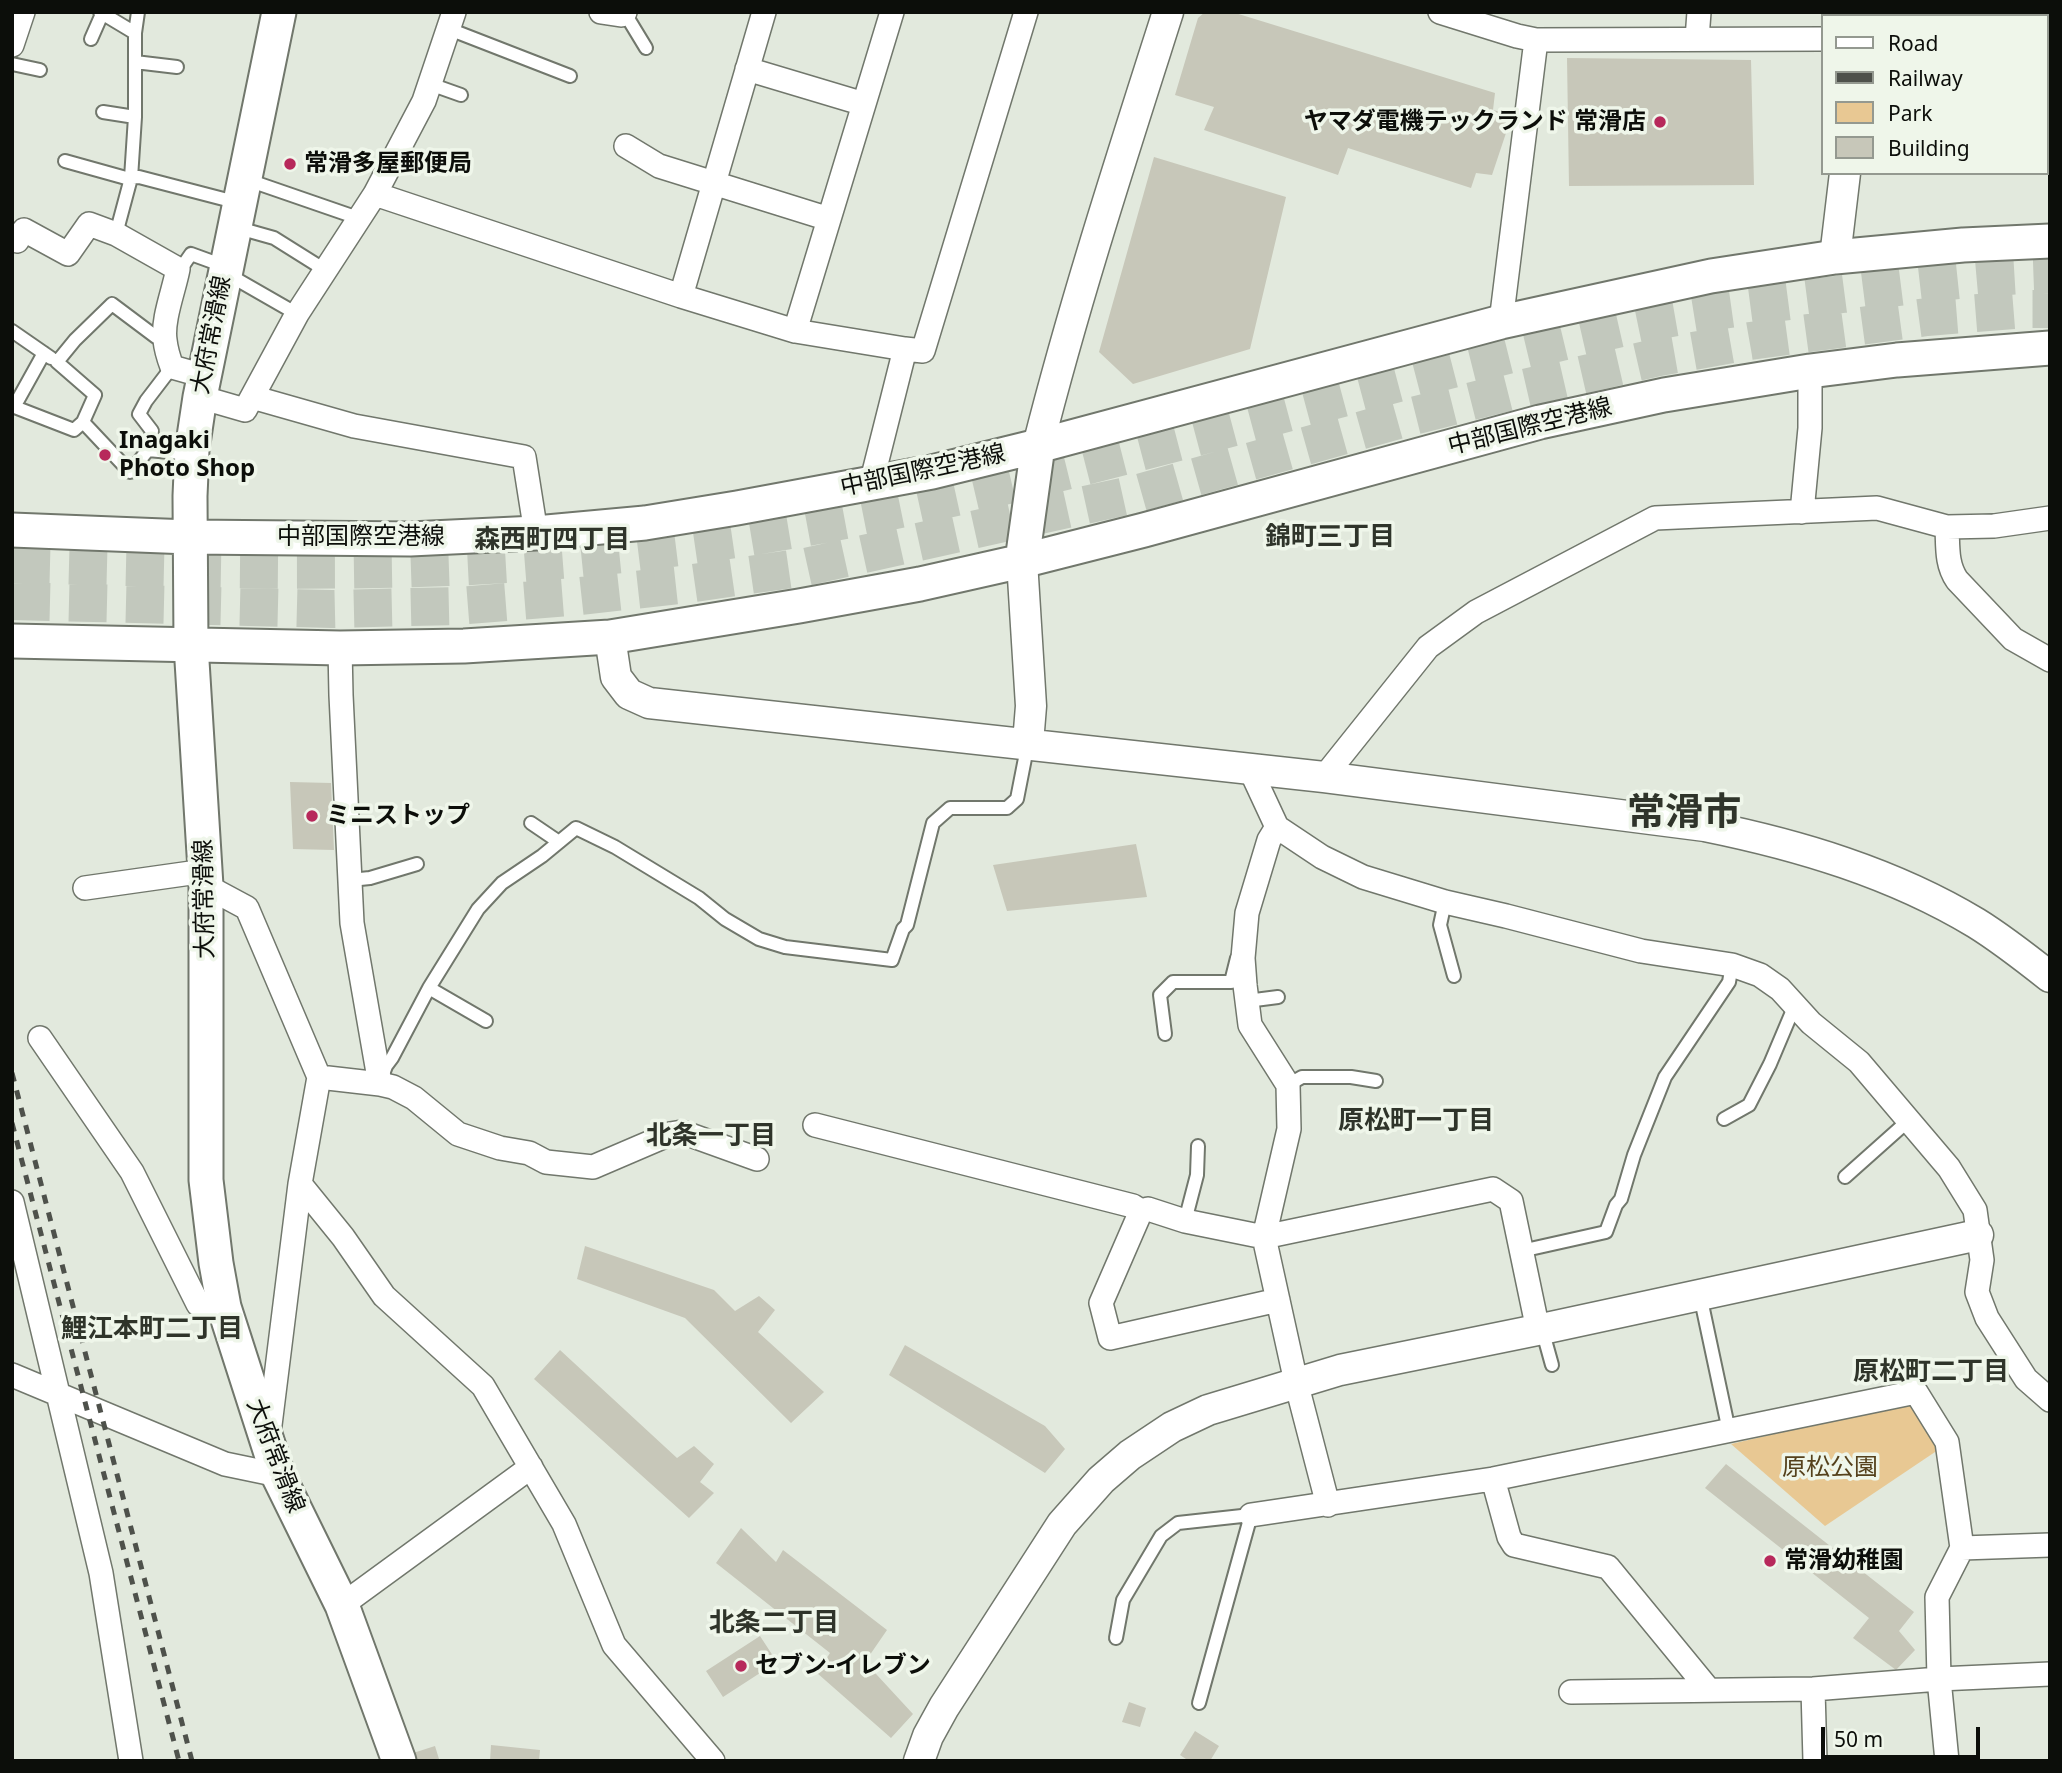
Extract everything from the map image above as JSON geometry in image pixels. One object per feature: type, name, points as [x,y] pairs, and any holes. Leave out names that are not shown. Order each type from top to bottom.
[{"type":"main road","name":"大府常滑線","points":[[279,12],[202,386],[191,454],[191,645],[206,878],[206,1180],[224,1307],[272,1461],[342,1605],[400,1761]]},
{"type":"main road","name":"中部国際空港線","points":[[12,530],[189,537],[410,539],[536,533],[645,523],[932,472],[1501,322],[1711,276],[1835,257],[2050,241]]},
{"type":"main road","name":"中部国際空港線","points":[[12,641],[340,648],[464,646],[610,637],[799,607],[1022,561],[1540,422],[1676,393],[1810,371],[2050,348]]},
{"type":"main road","name":"中部国際空港線","points":[[1022,561],[1038,446]]},
{"type":"street","points":[[12,45],[23,12]]},
{"type":"street","points":[[681,296],[764,12]]},
{"type":"street","points":[[795,331],[892,12]]},
{"type":"street","points":[[375,194],[795,331],[923,351],[1026,12]]},
{"type":"street","points":[[1038,446],[1082,284],[1168,12]]},
{"type":"street","points":[[1440,12],[1536,40],[1820,39]]},
{"type":"street","points":[[1697,39],[1699,12]]},
{"type":"street","points":[[12,237],[17,241],[24,230],[68,254],[89,224],[116,234],[178,269],[164,339],[172,367],[245,410],[297,314],[375,194],[424,102],[452,21]]},
{"type":"street","points":[[1501,322],[1536,40]]},
{"type":"street","points":[[747,69],[864,104]]},
{"type":"street","points":[[626,146],[659,166],[829,219]]},
{"type":"street","points":[[1835,257],[1845,175]]},
{"type":"street","points":[[871,484],[905,349]]},
{"type":"street","points":[[1802,512],[1810,428],[1810,371]]},
{"type":"street","points":[[252,397],[354,426],[524,457],[536,533]]},
{"type":"street","points":[[1324,777],[1429,647],[1476,612],[1655,518],[1877,508],[1947,527],[1994,526],[2050,518]]},
{"type":"street","points":[[1947,527],[1948,561],[1956,580],[2013,639],[2050,660]]},
{"type":"street","points":[[1022,561],[1031,706],[1028,743]]},
{"type":"street","points":[[610,637],[617,677],[629,694],[649,703],[1324,777],[1666,821],[1761,837],[1874,873],[1928,898],[1976,923],[2050,977]]},
{"type":"street","points":[[340,648],[352,923],[380,1084]]},
{"type":"street","points":[[1250,769],[1277,827],[1322,857],[1363,877],[1445,902],[1640,951],[1732,965],[1760,975],[1780,989],[1811,1023],[1860,1062],[1950,1168],[1975,1210],[1982,1260],[1977,1292],[1987,1318],[2026,1379],[2050,1400]]},
{"type":"street","points":[[1277,827],[1269,840],[1247,914],[1243,958],[1250,1036],[1288,1085],[1289,1129],[1264,1237],[1296,1382],[1328,1505]]},
{"type":"street","points":[[12,1375],[225,1464],[272,1461],[300,1184],[319,1077],[247,908],[206,878],[85,888]]},
{"type":"street","points":[[40,1038],[132,1172],[198,1304],[224,1307]]},
{"type":"street","points":[[319,1077],[393,1087],[414,1098],[458,1134],[499,1148],[529,1153],[546,1162],[593,1167],[670,1134],[682,1132],[757,1159]]},
{"type":"street","points":[[815,1125],[1133,1206],[1141,1211],[1148,1209],[1185,1221],[1264,1237],[1493,1189],[1511,1200],[1540,1329]]},
{"type":"street","points":[[300,1184],[343,1237],[384,1296],[483,1386],[564,1524],[614,1645],[713,1761]]},
{"type":"street","points":[[12,1202],[101,1573],[131,1761]]},
{"type":"street","points":[[1141,1211],[1101,1303],[1110,1338],[1278,1300]]},
{"type":"street","points":[[919,1761],[928,1736],[944,1707],[1062,1524],[1101,1480],[1130,1455],[1172,1427],[1208,1410],[1340,1370],[1978,1235]]},
{"type":"street","points":[[1251,1515],[1493,1479],[1916,1392],[1947,1442],[1962,1548],[1937,1597],[1939,1679],[1947,1761]]},
{"type":"street","points":[[342,1605],[531,1467]]},
{"type":"street","points":[[1493,1479],[1509,1537],[1514,1545],[1608,1567],[1709,1690]]},
{"type":"street","points":[[1962,1548],[2050,1545]]},
{"type":"street","points":[[1571,1692],[1813,1689],[2050,1674]]},
{"type":"street","points":[[1813,1689],[1815,1761]]},
{"type":"lane","points":[[116,234],[131,178],[135,117],[135,33],[138,12]]},
{"type":"lane","points":[[90,39],[101,13],[135,33]]},
{"type":"lane","points":[[616,13],[629,20],[646,48]]},
{"type":"lane","points":[[452,21],[570,76]]},
{"type":"lane","points":[[135,62],[177,67]]},
{"type":"lane","points":[[12,64],[40,70]]},
{"type":"lane","points":[[430,84],[461,95]]},
{"type":"lane","points":[[103,112],[135,117]]},
{"type":"lane","points":[[65,160],[239,203],[358,218]]},
{"type":"lane","points":[[239,203],[274,238],[325,270]]},
{"type":"lane","points":[[178,269],[191,254],[297,314]]},
{"type":"lane","points":[[57,362],[112,304],[156,337],[164,339]]},
{"type":"lane","points":[[12,331],[57,362],[95,395],[83,422],[74,430],[13,407],[44,354]]},
{"type":"lane","points":[[83,422],[130,472],[148,450],[152,431],[139,415],[146,401],[172,367]]},
{"type":"lane","points":[[148,450],[191,454]]},
{"type":"lane","points":[[380,1084],[386,1066],[429,988],[478,909],[502,883],[576,828],[615,847],[699,898],[725,919],[759,939],[785,947],[892,960],[906,925],[933,823],[950,808],[1007,808],[1017,799],[1028,743]]},
{"type":"lane","points":[[531,823],[559,842]]},
{"type":"lane","points":[[350,880],[370,878],[417,864]]},
{"type":"lane","points":[[1445,902],[1440,925],[1454,976]]},
{"type":"lane","points":[[1165,1034],[1160,995],[1173,982],[1231,982],[1237,958],[1243,958]]},
{"type":"lane","points":[[1521,1251],[1606,1232],[1621,1199],[1634,1155],[1665,1077],[1729,982],[1732,965]]},
{"type":"lane","points":[[429,988],[485,1021]]},
{"type":"lane","points":[[1247,1001],[1278,997]]},
{"type":"lane","points":[[1724,1119],[1749,1105],[1792,1012],[1797,1007]]},
{"type":"lane","points":[[1288,1085],[1302,1077],[1351,1077],[1376,1081]]},
{"type":"lane","points":[[1845,1177],[1909,1120]]},
{"type":"lane","points":[[1185,1221],[1197,1175],[1198,1146]]},
{"type":"lane","points":[[1700,1295],[1729,1431]]},
{"type":"lane","points":[[1540,1329],[1552,1366]]},
{"type":"lane","points":[[1116,1638],[1123,1600],[1161,1536],[1178,1523],[1251,1515],[1199,1703]]},
{"type":"green space","name":"原松公園","points":[[1913,1402],[1941,1448],[1825,1526],[1731,1444]]},
{"type":"building","points":[[1205,12],[1232,12],[1495,93],[1493,110],[1512,115],[1492,175],[1476,173],[1471,188],[1348,148],[1338,175],[1204,130],[1214,107],[1175,95],[1198,18]]},
{"type":"building","name":"ヤマダ電機テックランド 常滑店","points":[[1567,58],[1751,60],[1754,185],[1569,186]]},
{"type":"building","points":[[1154,157],[1286,197],[1250,349],[1133,384],[1099,352]]},
{"type":"building","name":"ミニストップ","points":[[290,782],[331,783],[334,850],[293,849]]},
{"type":"building","points":[[1136,844],[1147,897],[1007,911],[993,865]]},
{"type":"building","points":[[585,1246],[714,1290],[735,1311],[759,1296],[775,1310],[758,1332],[824,1392],[791,1423],[685,1318],[577,1279]]},
{"type":"building","points":[[905,1345],[1045,1426],[1065,1449],[1045,1473],[889,1375]]},
{"type":"building","points":[[560,1350],[677,1458],[694,1446],[714,1464],[700,1482],[714,1493],[689,1518],[534,1379]]},
{"type":"building","name":"常滑幼稚園","points":[[1726,1464],[1914,1612],[1899,1631],[1915,1650],[1896,1670],[1853,1638],[1869,1618],[1705,1488]]},
{"type":"building","points":[[741,1528],[776,1562],[783,1550],[887,1630],[865,1662],[913,1714],[891,1738],[817,1673],[830,1653],[716,1563]]},
{"type":"building","name":"セブン-イレブン","points":[[760,1636],[777,1662],[723,1697],[706,1671]]},
{"type":"building","points":[[1129,1702],[1146,1708],[1140,1727],[1122,1722]]},
{"type":"building","points":[[1195,1731],[1219,1746],[1210,1761],[1189,1761],[1180,1755]]},
{"type":"building","points":[[491,1745],[540,1750],[539,1761],[490,1761]]},
{"type":"building","points":[[435,1746],[439,1759],[413,1761],[410,1754]]},
{"type":"tunnel","points":[[12,564],[267,570],[394,569],[565,560],[697,545],[871,515],[965,495],[1523,351],[1645,323],[1895,287],[2050,274]]},
{"type":"tunnel","points":[[12,601],[332,609],[457,606],[680,585],[805,567],[1135,494],[1405,418],[1659,357],[1750,341],[1927,317],[2050,309]]},
{"type":"railway","points":[[12,1073],[192,1761]]},
{"type":"railway","points":[[12,1123],[179,1761]]},
{"type":"place","name":"ヤマダ電機テックランド 常滑店","points":[[1660,122]]},
{"type":"place","name":"常滑多屋郵便局","points":[[290,164]]},
{"type":"place","name":"Inagaki Photo Shop","points":[[105,455]]},
{"type":"place","name":"ミニストップ","points":[[312,816]]},
{"type":"place","name":"常滑幼稚園","points":[[1770,1561]]},
{"type":"place","name":"セブン-イレブン","points":[[741,1666]]},
{"type":"district","name":"錦町三丁目","points":[[1330,538]]},
{"type":"district","name":"森西町四丁目","points":[[552,541]]},
{"type":"district","name":"常滑市","points":[[1684,814]]},
{"type":"district","name":"原松町一丁目","points":[[1416,1122]]},
{"type":"district","name":"北条一丁目","points":[[711,1137]]},
{"type":"district","name":"鯉江本町二丁目","points":[[152,1330]]},
{"type":"district","name":"原松町二丁目","points":[[1931,1373]]},
{"type":"district","name":"北条二丁目","points":[[774,1624]]}]
